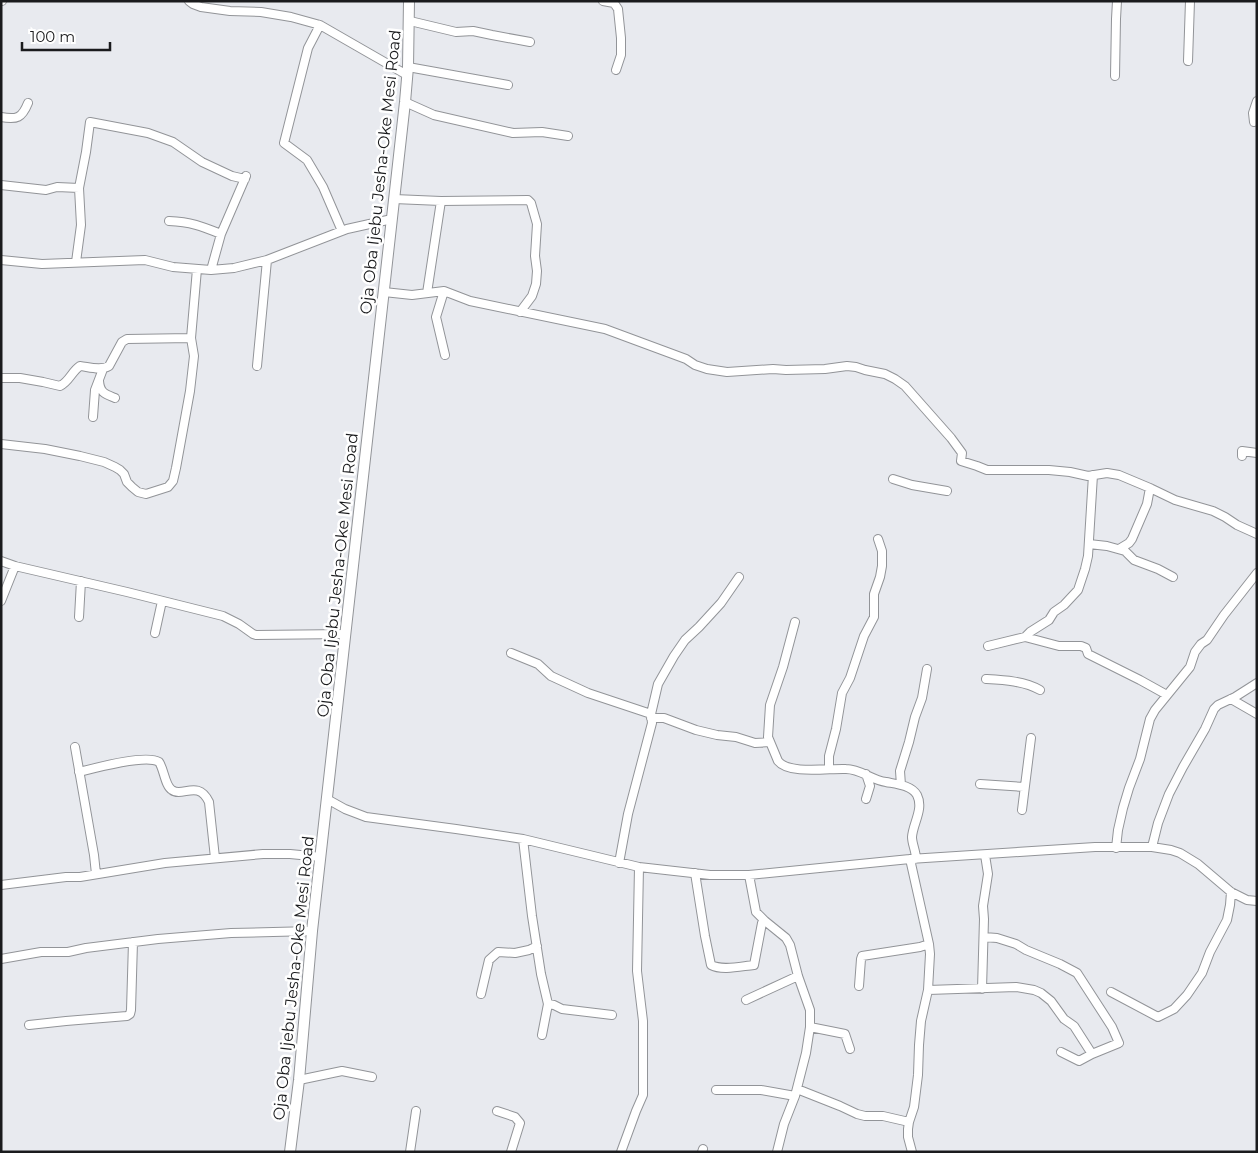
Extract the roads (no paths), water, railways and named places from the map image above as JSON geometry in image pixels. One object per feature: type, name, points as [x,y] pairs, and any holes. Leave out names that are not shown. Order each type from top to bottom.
[{"type":"main road","name":"Oja Oba Ijebu Jesha-Oke Mesi Road","points":[[290,1152],[299,1080],[312,931],[405,102],[410,1]]},
{"type":"street","points":[[189,1],[201,7],[261,12],[291,17],[320,26],[407,71],[508,85]]},
{"type":"street","points":[[603,1],[614,2],[618,9],[621,55],[616,70]]},
{"type":"street","points":[[1115,76],[1117,1]]},
{"type":"street","points":[[1188,61],[1190,1]]},
{"type":"street","points":[[410,21],[456,32],[472,31],[530,42]]},
{"type":"street","points":[[320,26],[308,48],[284,143],[307,160],[323,187],[342,231]]},
{"type":"street","points":[[1254,122],[1253,113],[1257,101]]},
{"type":"street","points":[[405,102],[434,115],[513,133],[542,132],[568,136]]},
{"type":"street","points":[[1,117],[20,117],[25,112],[28,103]]},
{"type":"street","points":[[76,262],[81,224],[79,188],[90,122],[148,134],[173,142],[202,162],[232,176],[246,177],[221,234],[211,270]]},
{"type":"street","points":[[1,185],[46,190],[57,187],[79,188]]},
{"type":"street","points":[[394,199],[441,201],[528,200],[532,203],[537,224],[536,284],[532,296],[520,312]]},
{"type":"street","points":[[427,293],[441,201]]},
{"type":"street","points":[[1,260],[42,264],[145,260],[173,267],[211,270],[234,268],[267,260],[342,231],[392,219]]},
{"type":"street","points":[[169,220],[188,222],[221,234]]},
{"type":"street","points":[[257,366],[267,260]]},
{"type":"street","points":[[1,444],[45,449],[104,462],[120,470],[138,492],[146,494],[168,487],[173,482],[176,468],[194,356],[191,338],[197,269]]},
{"type":"street","points":[[444,291],[436,317],[445,355]]},
{"type":"street","points":[[384,292],[412,295],[444,291],[470,301],[605,329],[686,359],[707,369],[727,372],[772,369],[825,369],[847,366],[885,374],[905,386],[951,438],[962,452],[961,461],[987,470],[1049,470],[1093,475],[1106,473],[1119,475],[1182,502],[1213,511],[1257,534]]},
{"type":"street","points":[[1,378],[20,378],[60,386],[64,385],[80,366],[103,369],[109,366],[122,342],[127,339],[191,338]]},
{"type":"street","points":[[93,417],[95,390],[103,369]]},
{"type":"street","points":[[98,379],[99,388],[105,394],[115,398]]},
{"type":"street","points":[[1242,456],[1242,451],[1257,453]]},
{"type":"street","points":[[1025,637],[1049,620],[1054,612],[1064,605],[1078,590],[1085,569],[1089,544],[1093,475]]},
{"type":"street","points":[[893,479],[912,485],[947,491]]},
{"type":"street","points":[[1119,549],[1132,539],[1147,504],[1150,488]]},
{"type":"street","points":[[830,769],[829,756],[842,693],[850,678],[862,642],[874,617],[874,594],[879,583],[882,566],[882,551],[878,539]]},
{"type":"street","points":[[1089,544],[1125,551],[1134,560],[1173,577]]},
{"type":"street","points":[[1,561],[223,616],[256,635],[346,634]]},
{"type":"street","points":[[1,601],[15,566]]},
{"type":"street","points":[[1116,848],[1123,808],[1140,759],[1150,719],[1155,710],[1190,667],[1195,652],[1207,640],[1257,573]]},
{"type":"street","points":[[619,863],[628,814],[652,723],[651,716],[658,684],[685,640],[721,603],[739,577]]},
{"type":"street","points":[[79,617],[82,581]]},
{"type":"street","points":[[155,633],[162,601]]},
{"type":"street","points":[[795,622],[770,705],[768,737],[780,764],[792,768],[810,770],[859,770],[883,782],[901,785],[911,790],[919,801],[912,839],[915,849],[913,859],[930,954],[927,990],[918,1045],[918,1075],[914,1107],[909,1122],[908,1137],[912,1152]]},
{"type":"street","points":[[988,646],[1025,637],[1059,646],[1081,646],[1086,648],[1088,654],[1167,695]]},
{"type":"street","points":[[511,652],[538,664],[551,676],[588,693],[651,716],[664,718],[696,730],[717,735],[736,737],[755,743],[770,742]]},
{"type":"street","points":[[901,785],[900,771],[922,698],[926,669]]},
{"type":"street","points":[[986,679],[1015,682],[1033,686],[1040,690]]},
{"type":"street","points":[[1152,847],[1166,801],[1214,709],[1257,683]]},
{"type":"street","points":[[1231,699],[1257,714]]},
{"type":"street","points":[[1022,810],[1031,738]]},
{"type":"street","points":[[75,747],[96,874]]},
{"type":"street","points":[[79,772],[145,759],[160,762],[167,783],[172,791],[194,790],[206,796],[209,802],[215,858]]},
{"type":"street","points":[[866,774],[870,786],[866,799]]},
{"type":"street","points":[[870,786],[883,782]]},
{"type":"street","points":[[980,784],[1024,787]]},
{"type":"street","points":[[327,799],[346,810],[366,817],[456,828],[523,839],[639,867],[694,873],[749,875],[913,859],[1095,847],[1152,847],[1180,853],[1198,864],[1231,892],[1247,900],[1257,901]]},
{"type":"street","points":[[523,839],[532,916],[541,974],[548,1004],[542,1035]]},
{"type":"street","points":[[1,885],[215,858],[268,854],[321,857]]},
{"type":"street","points":[[982,989],[983,906],[988,874],[985,855]]},
{"type":"street","points":[[621,1152],[643,1095],[643,1021],[636,971],[639,867]]},
{"type":"street","points":[[694,873],[711,965],[716,968],[722,968],[754,964],[762,923],[765,921]]},
{"type":"street","points":[[749,875],[756,912],[786,938],[790,945],[810,1010],[806,1053],[777,1152]]},
{"type":"street","points":[[1111,992],[1158,1017],[1174,1009],[1187,995],[1202,973],[1210,952],[1227,920],[1231,892]]},
{"type":"street","points":[[1,959],[42,952],[68,952],[133,942],[231,933],[312,931]]},
{"type":"street","points":[[984,937],[997,938],[1016,944],[1077,973],[1112,1027],[1119,1043],[1079,1061],[1061,1052]]},
{"type":"street","points":[[29,1025],[66,1020],[127,1016],[130,1014],[133,942]]},
{"type":"street","points":[[859,986],[862,956],[929,944]]},
{"type":"street","points":[[481,994],[489,960],[498,952],[515,953],[538,946]]},
{"type":"street","points":[[746,1000],[798,976]]},
{"type":"street","points":[[927,990],[1016,987],[1034,990],[1051,1001],[1064,1019],[1074,1026],[1092,1054]]},
{"type":"street","points":[[915,1070],[916,1028],[927,990]]},
{"type":"street","points":[[548,1004],[562,1009],[612,1015]]},
{"type":"street","points":[[810,1026],[845,1034],[850,1049]]},
{"type":"street","points":[[299,1080],[342,1071],[372,1077]]},
{"type":"street","points":[[716,1090],[796,1092],[840,1106],[857,1114],[884,1116],[909,1122]]},
{"type":"street","points":[[410,1152],[416,1111]]},
{"type":"street","points":[[497,1111],[515,1116],[520,1123],[510,1152]]}]
